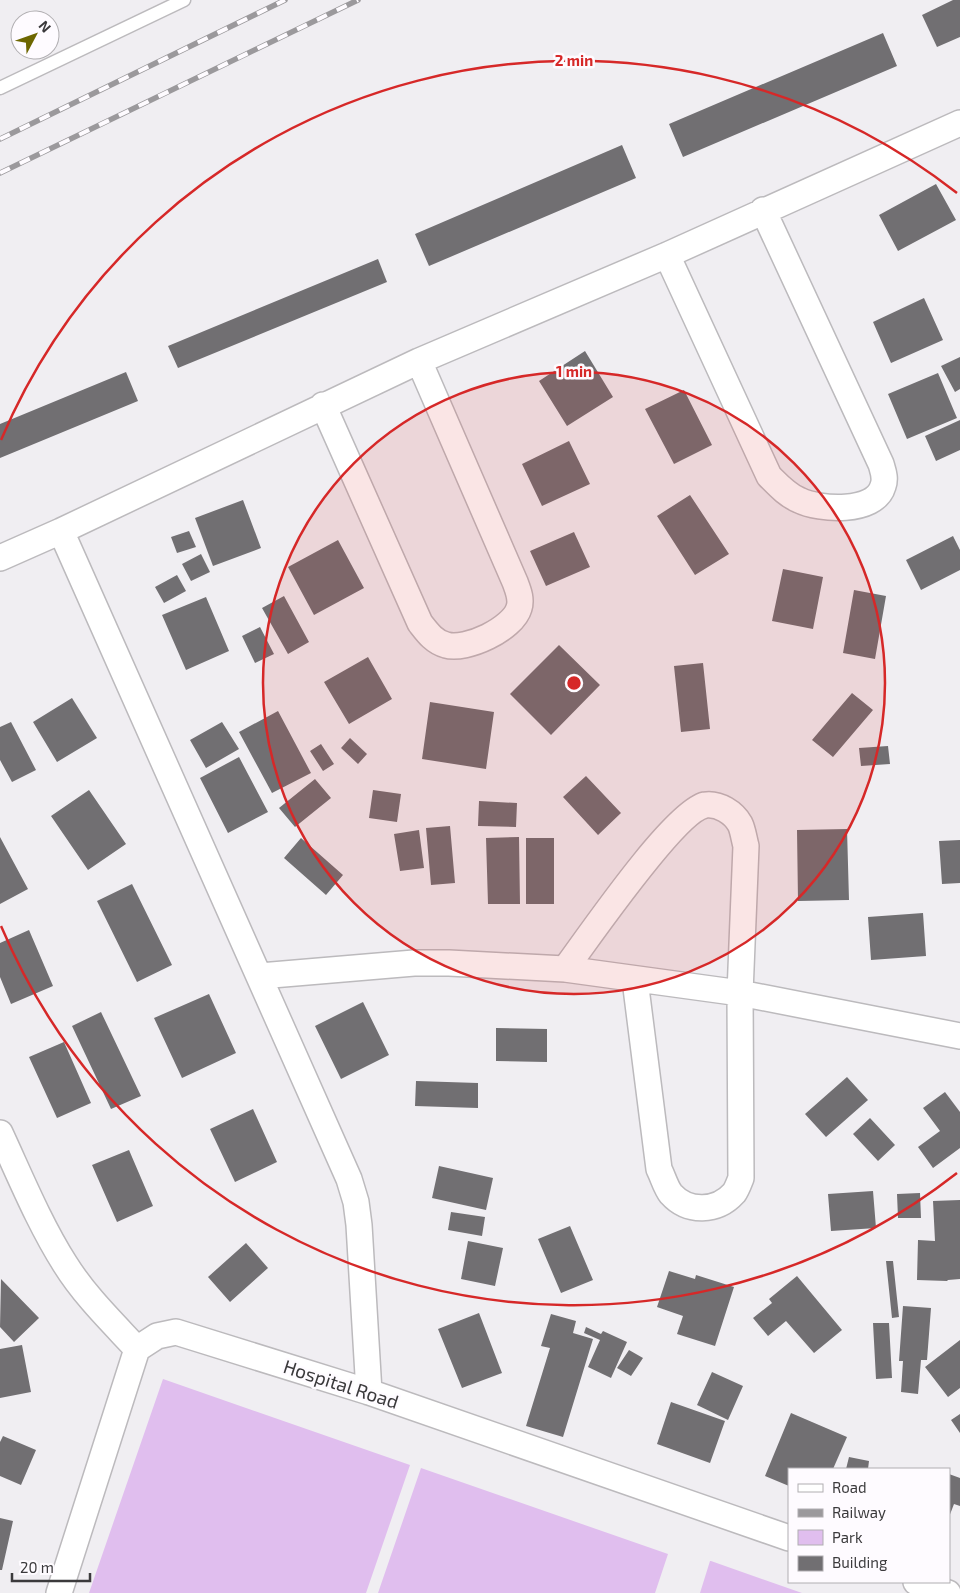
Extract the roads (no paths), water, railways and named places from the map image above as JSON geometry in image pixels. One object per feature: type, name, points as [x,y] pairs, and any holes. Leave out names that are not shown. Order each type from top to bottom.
[{"type":"street","points":[[0,558],[61,531],[419,361],[667,255],[763,210],[960,123]]},
{"type":"street","points":[[667,255],[769,476],[782,489],[798,500],[814,505],[846,508],[868,502],[879,495],[883,487],[885,476],[881,464],[763,210]]},
{"type":"street","points":[[323,405],[420,623],[431,637],[447,645],[464,646],[481,640],[512,620],[519,609],[520,598],[515,582],[419,361]]},
{"type":"street","points":[[61,531],[349,1179],[356,1202],[359,1225],[369,1392]]},
{"type":"street","points":[[565,969],[637,872],[689,813],[706,805],[725,808],[740,824],[746,846],[740,994],[741,1178],[735,1192],[719,1204],[702,1208],[684,1205],[670,1193],[659,1169],[635,980]]},
{"type":"street","points":[[260,976],[414,963],[565,969],[740,994],[960,1036]]},
{"type":"street","points":[[0,1132],[42,1223],[65,1264],[97,1306],[137,1349],[59,1593]]},
{"type":"street","name":"Hospital Road","points":[[137,1349],[157,1336],[176,1332],[369,1392],[788,1538]]},
{"type":"street","points":[[919,1583],[948,1593]]},
{"type":"lane","points":[[0,88],[184,0]]},
{"type":"railway","points":[[0,139],[285,0]]},
{"type":"railway","points":[[0,173],[358,0]]}]
